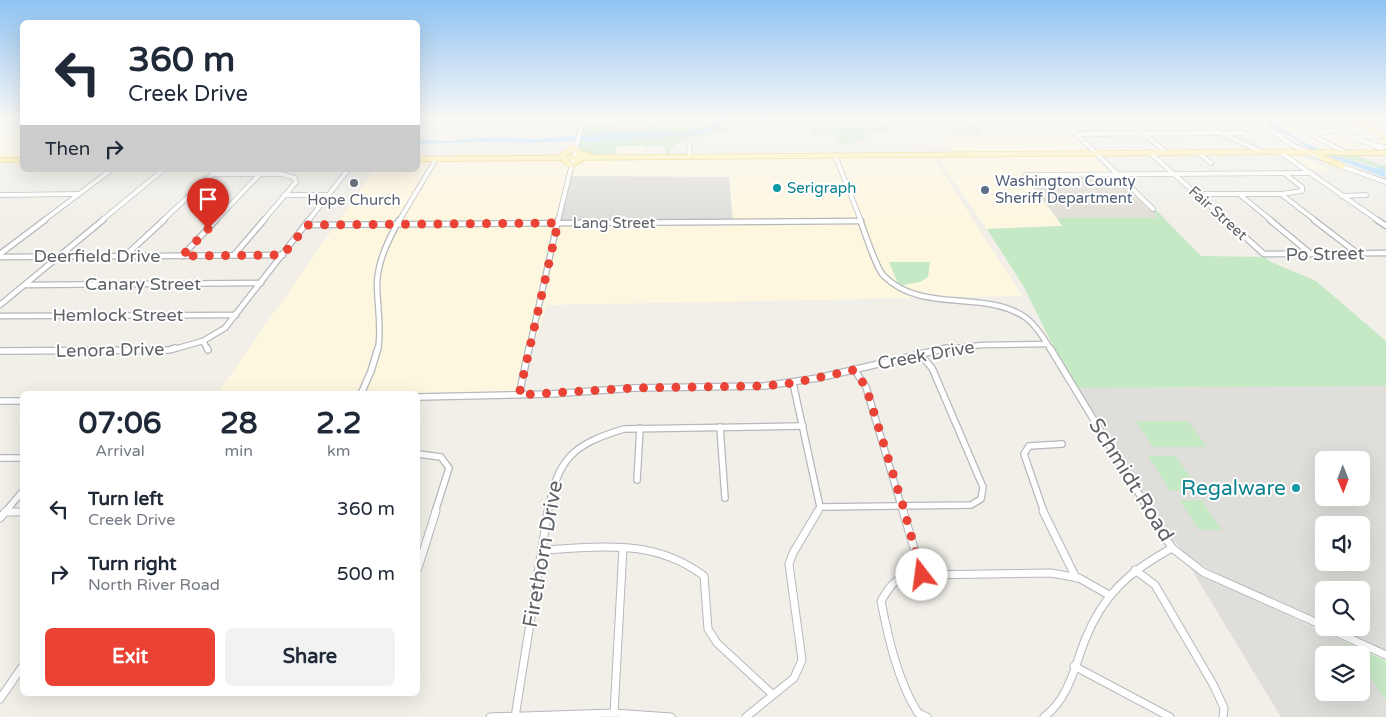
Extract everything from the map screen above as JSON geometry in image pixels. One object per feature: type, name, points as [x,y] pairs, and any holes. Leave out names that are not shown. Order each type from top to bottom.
[{"type":"main road","points":[[558,157],[565,152]]},
{"type":"main road","points":[[578,152],[590,156]]},
{"type":"main road","points":[[420,158],[1124,152]]},
{"type":"main road","points":[[1317,152],[1319,156],[1342,166]]},
{"type":"main road","points":[[572,157],[633,156]]},
{"type":"main road","points":[[420,158],[558,157],[566,160],[571,165],[584,158]]},
{"type":"main road","points":[[0,160],[20,160]]},
{"type":"street","points":[[519,395],[573,152]]},
{"type":"street","points":[[690,152],[690,157]]},
{"type":"street","name":"Fair Street","points":[[1150,152],[1264,254]]},
{"type":"street","points":[[1199,152],[1211,162]]},
{"type":"street","points":[[1281,152],[1386,226]]},
{"type":"street","points":[[1307,152],[1386,182]]},
{"type":"street","points":[[1095,153],[1153,209]]},
{"type":"street","name":"Schmidt Road","points":[[835,155],[882,275],[894,286],[914,294],[1003,308],[1028,320],[1037,328],[1172,548],[1204,572],[1315,622]]},
{"type":"street","points":[[363,391],[370,377],[379,344],[377,286],[379,268],[384,252],[436,159]]},
{"type":"street","points":[[0,255],[108,172]]},
{"type":"street","points":[[0,305],[161,172]]},
{"type":"street","name":"Lenora Drive","points":[[0,351],[169,350],[203,341],[225,328],[346,172]]},
{"type":"street","points":[[1197,194],[1280,194],[1302,191],[1302,187],[1284,173]]},
{"type":"street","points":[[1025,175],[1310,173]]},
{"type":"street","points":[[126,256],[212,174],[282,174],[295,178],[296,182],[234,255]]},
{"type":"street","points":[[182,256],[260,174]]},
{"type":"street","points":[[0,195],[80,194]]},
{"type":"street","points":[[1238,194],[1311,254]]},
{"type":"street","points":[[1280,194],[1358,254]]},
{"type":"street","points":[[284,195],[329,195]]},
{"type":"street","points":[[1342,196],[1366,195]]},
{"type":"street","points":[[1377,219],[1386,219]]},
{"type":"street","name":"Lang Street","points":[[307,225],[861,221]]},
{"type":"street","name":"Po Street","points":[[1264,254],[1386,253]]},
{"type":"street","name":"Deerfield Drive","points":[[0,255],[283,255]]},
{"type":"street","name":"Canary Street","points":[[26,285],[261,283]]},
{"type":"street","name":"Hemlock Street","points":[[0,316],[236,315]]},
{"type":"street","points":[[203,341],[208,350]]},
{"type":"street","name":"Creek Drive","points":[[420,396],[519,395],[607,389],[764,386],[793,383],[919,353],[982,345],[1047,344]]},
{"type":"street","points":[[820,508],[972,504],[981,499],[983,487],[932,368],[919,353]]},
{"type":"street","points":[[854,370],[866,387],[922,575]]},
{"type":"street","points":[[746,717],[794,678],[802,660],[789,564],[792,553],[808,532],[820,508],[804,426],[793,383]]},
{"type":"street","points":[[0,401],[20,401]]},
{"type":"street","name":"Firethorn Drive","points":[[515,716],[552,487],[558,469],[569,456],[587,442],[624,429],[804,426]]},
{"type":"street","points":[[720,427],[725,498]]},
{"type":"street","points":[[637,480],[640,428]]},
{"type":"street","points":[[1062,444],[1030,446],[1024,454],[1038,502],[1076,578]]},
{"type":"street","points":[[420,454],[441,457],[446,460],[449,468],[420,562]]},
{"type":"street","points":[[0,458],[20,458]]},
{"type":"street","points":[[2,515],[20,494]]},
{"type":"street","points":[[2,515],[20,512]]},
{"type":"street","points":[[614,713],[624,548]]},
{"type":"street","points":[[542,550],[647,548],[692,565],[704,576],[708,629],[717,644],[772,694]]},
{"type":"street","points":[[1044,717],[1051,714],[1064,695],[1089,629],[1109,595],[1135,570],[1172,548]]},
{"type":"street","points":[[1135,570],[1155,584],[1214,686],[1224,708],[1223,717]]},
{"type":"street","points":[[927,717],[916,715],[907,696],[884,622],[881,601],[892,583],[904,577],[922,575],[1051,573],[1076,578],[1109,595]]},
{"type":"street","name":"Schmidt Road","points":[[1345,636],[1386,655]]},
{"type":"street","points":[[1074,666],[1170,717]]},
{"type":"street","points":[[0,699],[20,671]]},
{"type":"street","points":[[490,717],[614,713],[671,717]]},
{"type":"shaded area","points":[[0,152],[20,152],[20,158],[0,158]]},
{"type":"shaded area","points":[[615,152],[643,152],[643,155],[615,154]]},
{"type":"shaded area","points":[[1296,153],[1330,170],[1308,170],[1285,154]]},
{"type":"shaded area","points":[[931,154],[1022,296],[547,305],[519,395],[420,395],[420,391],[219,391],[373,172],[420,172],[420,161]]},
{"type":"shaded area","points":[[1094,155],[1112,173],[1023,174],[1062,226],[987,229],[938,159],[946,156]]},
{"type":"shaded area","points":[[572,176],[729,177],[733,222],[558,223]]},
{"type":"shaded area","points":[[1024,176],[1114,176],[1159,218],[1057,218]]},
{"type":"shaded area","points":[[1386,386],[1386,655],[1370,646],[1344,636],[1370,636],[1370,581],[1315,581],[1315,622],[1218,576],[1183,552],[1160,523],[1086,404],[1079,388]]},
{"type":"shaded area","points":[[1187,562],[1233,589],[1315,628],[1315,636],[1332,636],[1347,643],[1349,646],[1315,646],[1315,701],[1370,701],[1370,677],[1386,700],[1386,717],[1281,717]]},
{"type":"green space","points":[[582,152],[615,152],[615,154]]},
{"type":"green space","points":[[1328,153],[1351,153],[1380,165],[1386,165],[1386,170]]},
{"type":"green space","points":[[1152,211],[1157,211],[1201,256],[1265,257],[1271,262],[1316,281],[1386,341],[1386,386],[1079,388],[1056,352],[1024,287],[987,229],[1062,226],[1057,218],[1158,218]]},
{"type":"green space","points":[[889,262],[930,262],[928,277],[920,282],[899,286]]},
{"type":"green space","points":[[1136,421],[1188,421],[1207,447],[1153,447]]},
{"type":"green space","points":[[1148,456],[1176,456],[1199,491],[1170,491]]},
{"type":"green space","points":[[1202,500],[1222,530],[1199,530],[1180,501]]},
{"type":"green space","points":[[1370,654],[1386,661],[1386,700],[1370,677]]},
{"type":"water","points":[[1320,152],[1326,152],[1375,168],[1384,167],[1386,178]]},
{"type":"place","name":"Hope Church","points":[[354,183]]},
{"type":"place","name":"Serigraph","points":[[777,188]]},
{"type":"place","name":"Washington County Sheriff Department","points":[[985,190]]},
{"type":"place","name":"Regalware","points":[[1296,488]]},
{"type":"route","points":[[208,229],[182,256],[283,255],[307,225],[558,223],[519,395],[634,388],[764,386],[793,383],[854,370],[866,387],[922,575]]}]
